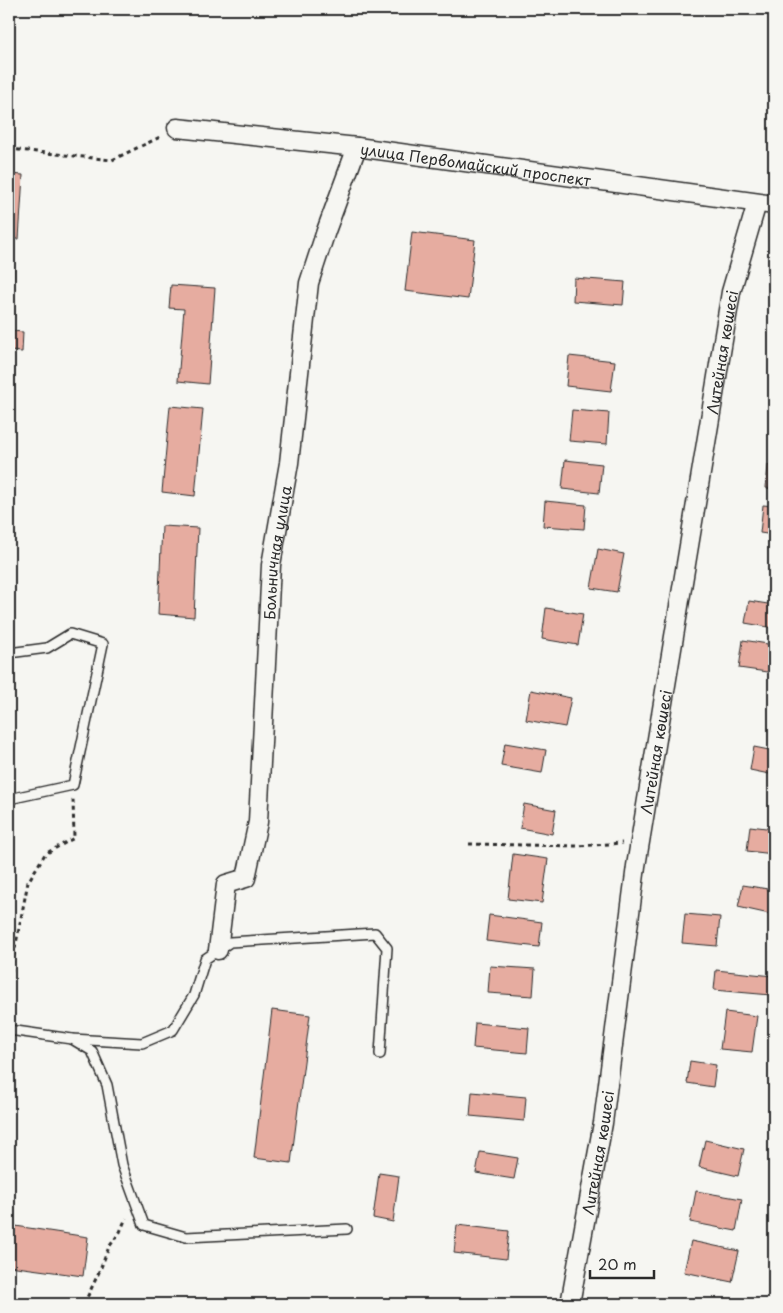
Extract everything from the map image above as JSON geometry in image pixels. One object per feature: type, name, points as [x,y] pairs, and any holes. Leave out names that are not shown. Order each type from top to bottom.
[{"type":"street","name":"улица Первомайский проспект","points":[[177,128],[357,147],[766,204]]},
{"type":"street","name":"Больничная улица","points":[[218,950],[226,884],[246,878],[258,822],[271,565],[289,462],[309,283],[357,147]]},
{"type":"street","name":"Литейная көшесі","points":[[570,1304],[603,1123],[640,842],[731,292],[766,204]]},
{"type":"lane","points":[[9,653],[47,648],[70,634],[103,644],[73,786],[9,799]]},
{"type":"lane","points":[[9,1030],[72,1039],[142,1043],[173,1030],[194,995],[205,959],[230,942],[375,934],[387,948],[380,1054]]},
{"type":"lane","points":[[72,1039],[92,1051],[106,1085],[122,1165],[144,1225],[186,1237],[347,1229]]},
{"type":"path","points":[[9,149],[112,160],[177,128]]},
{"type":"path","points":[[9,980],[28,882],[45,854],[74,838],[73,786]]},
{"type":"path","points":[[469,844],[579,846],[640,842]]},
{"type":"path","points":[[84,1304],[109,1247],[120,1232],[134,1199]]},
{"type":"building","points":[[9,41],[13,41],[9,93]]},
{"type":"building","points":[[9,174],[23,175],[19,239],[9,239]]},
{"type":"building","points":[[412,232],[475,240],[468,299],[405,291]]},
{"type":"building","points":[[9,266],[14,267],[12,331],[23,332],[22,352],[9,351]]},
{"type":"building","points":[[574,278],[625,282],[623,305],[573,301]]},
{"type":"building","points":[[171,285],[215,288],[208,384],[178,381],[184,309],[169,308]]},
{"type":"building","points":[[569,356],[615,361],[611,391],[566,386]]},
{"type":"building","points":[[170,406],[203,409],[195,496],[162,492]]},
{"type":"building","points":[[572,410],[609,413],[607,444],[569,441]]},
{"type":"building","points":[[565,460],[602,464],[599,493],[562,489]]},
{"type":"building","points":[[768,465],[774,466],[774,489],[766,488]]},
{"type":"building","points":[[545,501],[586,505],[584,529],[543,526]]},
{"type":"building","points":[[763,505],[774,506],[774,535],[760,533]]},
{"type":"building","points":[[162,526],[198,528],[194,617],[158,614]]},
{"type":"building","points":[[598,549],[624,554],[617,592],[591,588]]},
{"type":"building","points":[[749,601],[774,605],[774,628],[745,623]]},
{"type":"building","points":[[546,608],[583,614],[578,645],[542,639]]},
{"type":"building","points":[[743,640],[774,645],[774,673],[739,668]]},
{"type":"building","points":[[531,690],[571,698],[565,727],[526,720]]},
{"type":"building","points":[[505,743],[546,750],[542,773],[501,766]]},
{"type":"building","points":[[754,747],[774,751],[774,775],[750,770]]},
{"type":"building","points":[[524,804],[556,810],[552,834],[520,828]]},
{"type":"building","points":[[750,826],[774,829],[774,854],[747,851]]},
{"type":"building","points":[[513,854],[548,859],[542,903],[508,899]]},
{"type":"building","points":[[743,885],[774,890],[774,915],[738,907]]},
{"type":"building","points":[[685,914],[720,917],[717,946],[682,943]]},
{"type":"building","points":[[489,915],[542,922],[539,947],[486,941]]},
{"type":"building","points":[[490,966],[535,969],[533,996],[488,993]]},
{"type":"building","points":[[716,970],[773,976],[771,995],[714,990]]},
{"type":"building","points":[[272,1010],[310,1015],[291,1163],[254,1158]]},
{"type":"building","points":[[725,1012],[757,1016],[752,1052],[720,1049]]},
{"type":"building","points":[[475,1023],[529,1028],[527,1053],[473,1048]]},
{"type":"building","points":[[690,1061],[716,1065],[713,1087],[687,1083]]},
{"type":"building","points":[[472,1092],[526,1097],[524,1121],[470,1116]]},
{"type":"building","points":[[705,1140],[744,1149],[738,1176],[699,1167]]},
{"type":"building","points":[[480,1152],[518,1158],[514,1179],[476,1173]]},
{"type":"building","points":[[379,1173],[399,1176],[393,1222],[373,1218]]},
{"type":"building","points":[[696,1191],[742,1199],[736,1231],[690,1222]]},
{"type":"building","points":[[9,1225],[88,1237],[83,1276],[9,1266]]},
{"type":"building","points":[[457,1225],[509,1231],[506,1259],[454,1253]]},
{"type":"building","points":[[691,1241],[739,1251],[732,1282],[684,1272]]},
{"type":"building","points":[[680,1299],[715,1304],[680,1304]]}]
